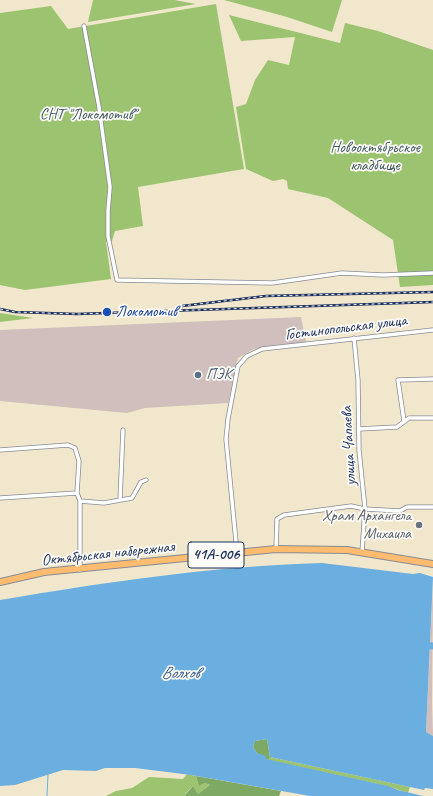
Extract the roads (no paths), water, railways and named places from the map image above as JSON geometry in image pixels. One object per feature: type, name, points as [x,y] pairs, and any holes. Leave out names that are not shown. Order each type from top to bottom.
[{"type":"main road","name":"Октябрьская набережная","points":[[0,582],[44,572],[80,570],[276,549],[326,548],[362,552],[433,564]]},
{"type":"street","points":[[84,26],[99,107],[110,187],[108,236],[117,280],[272,283],[328,274],[383,275],[433,273]]},
{"type":"street","name":"Гостинопольская улица","points":[[237,552],[226,439],[228,419],[238,366],[247,356],[262,349],[433,330]]},
{"type":"street","name":"улица Чапаева","points":[[354,338],[358,380],[359,429],[365,509],[362,552]]},
{"type":"street","points":[[404,421],[398,380],[433,378]]},
{"type":"street","points":[[359,429],[397,428],[409,418],[433,418]]},
{"type":"street","points":[[120,500],[123,430]]},
{"type":"street","points":[[0,450],[68,445],[75,448],[79,461],[77,493],[80,501],[80,570]]},
{"type":"street","points":[[80,501],[104,503],[132,498],[141,482],[146,480]]},
{"type":"street","points":[[0,498],[77,493]]},
{"type":"street","points":[[276,549],[277,519],[284,515],[351,506],[365,509],[400,510],[407,507],[433,507]]},
{"type":"water","name":"Волхов","points":[[322,563],[413,574],[420,573],[433,577],[426,732],[433,736],[433,789],[425,788],[424,790],[270,757],[267,739],[255,741],[253,747],[257,753],[266,756],[266,759],[388,786],[423,796],[310,796],[191,775],[135,768],[105,768],[96,771],[63,770],[15,785],[0,786],[0,600],[80,587],[201,571]]},
{"type":"waterway","name":"Волхов","points":[[421,645],[433,646]]},
{"type":"waterway","points":[[47,796],[48,775]]},
{"type":"railway","points":[[182,306],[266,296],[433,292]]},
{"type":"railway","points":[[0,309],[15,312],[77,314],[433,302]]},
{"type":"place","name":"Локомотив","points":[[107,312]]},
{"type":"place","name":"ПЭК","points":[[198,375]]},
{"type":"place","name":"Храм Архангела Михаила","points":[[419,525]]},
{"type":"park label","name":"СНТ \"Локомотив\"","points":[[88,115]]},
{"type":"park label","name":"Новооктябрьское кладбище","points":[[375,157]]}]
